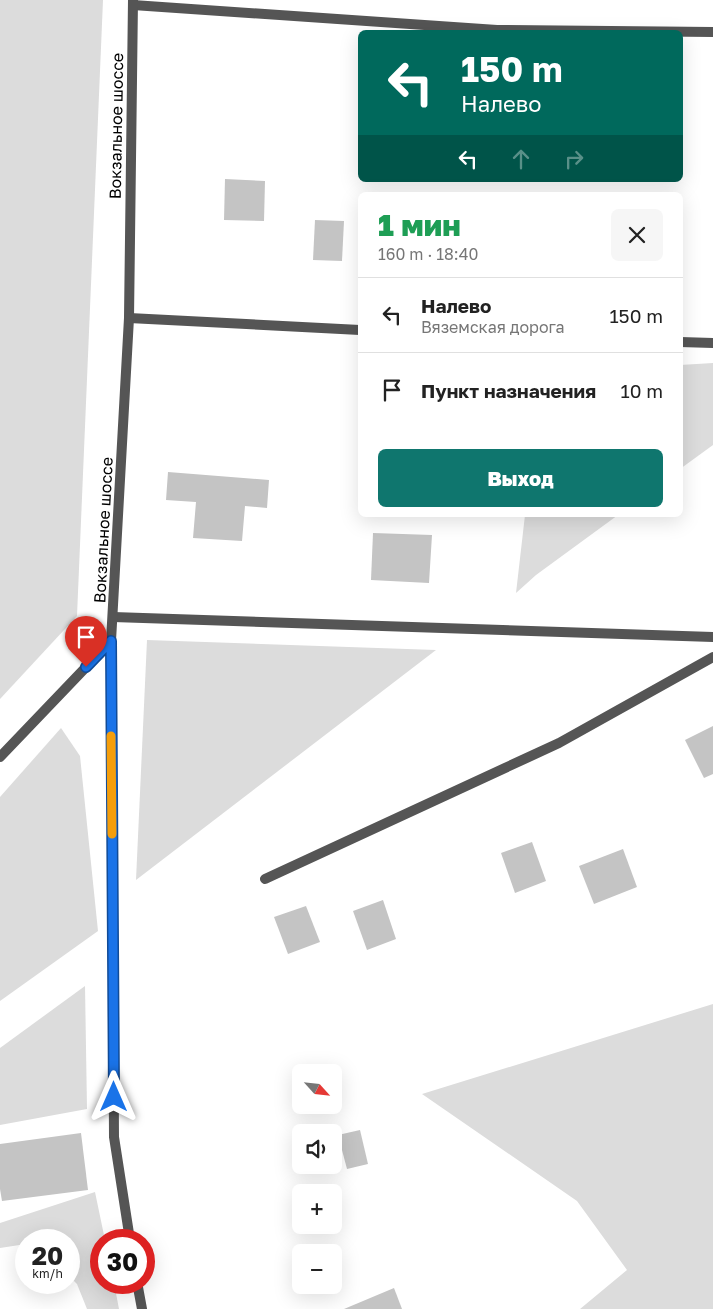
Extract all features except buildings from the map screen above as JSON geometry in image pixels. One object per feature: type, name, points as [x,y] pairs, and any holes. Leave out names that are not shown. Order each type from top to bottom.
[{"type":"street","points":[[133,3],[496,30]]},
{"type":"street","name":"Вокзальное шоссе","points":[[128,1229],[114,1137],[111,641],[129,318],[133,3]]},
{"type":"street","points":[[683,32],[713,32]]},
{"type":"street","points":[[129,318],[358,330]]},
{"type":"street","points":[[683,342],[713,343]]},
{"type":"street","points":[[113,617],[713,637]]},
{"type":"street","points":[[0,757],[111,641]]},
{"type":"street","points":[[265,879],[559,743],[713,657]]},
{"type":"street","points":[[139,1294],[142,1309]]},
{"type":"shaded area","points":[[0,0],[103,0],[77,616],[0,699]]},
{"type":"shaded area","points":[[713,363],[713,445],[683,467],[683,365]]},
{"type":"shaded area","points":[[525,517],[615,517],[536,575],[516,593]]},
{"type":"shaded area","points":[[147,640],[436,650],[136,880]]},
{"type":"shaded area","points":[[61,728],[80,756],[98,931],[0,1001],[0,797]]},
{"type":"shaded area","points":[[85,986],[87,1109],[0,1125],[0,1048]]},
{"type":"shaded area","points":[[713,1004],[713,1309],[580,1309],[627,1270],[577,1201],[422,1094]]},
{"type":"shaded area","points":[[95,1192],[103,1229],[90,1229],[90,1294],[116,1294],[119,1309],[87,1309],[80,1292],[80,1229],[15,1229],[15,1246],[0,1248],[0,1223]]},
{"type":"slow traffic","points":[[111,736],[112,834]]},
{"type":"route","points":[[86,667],[111,641],[114,1097]]}]
